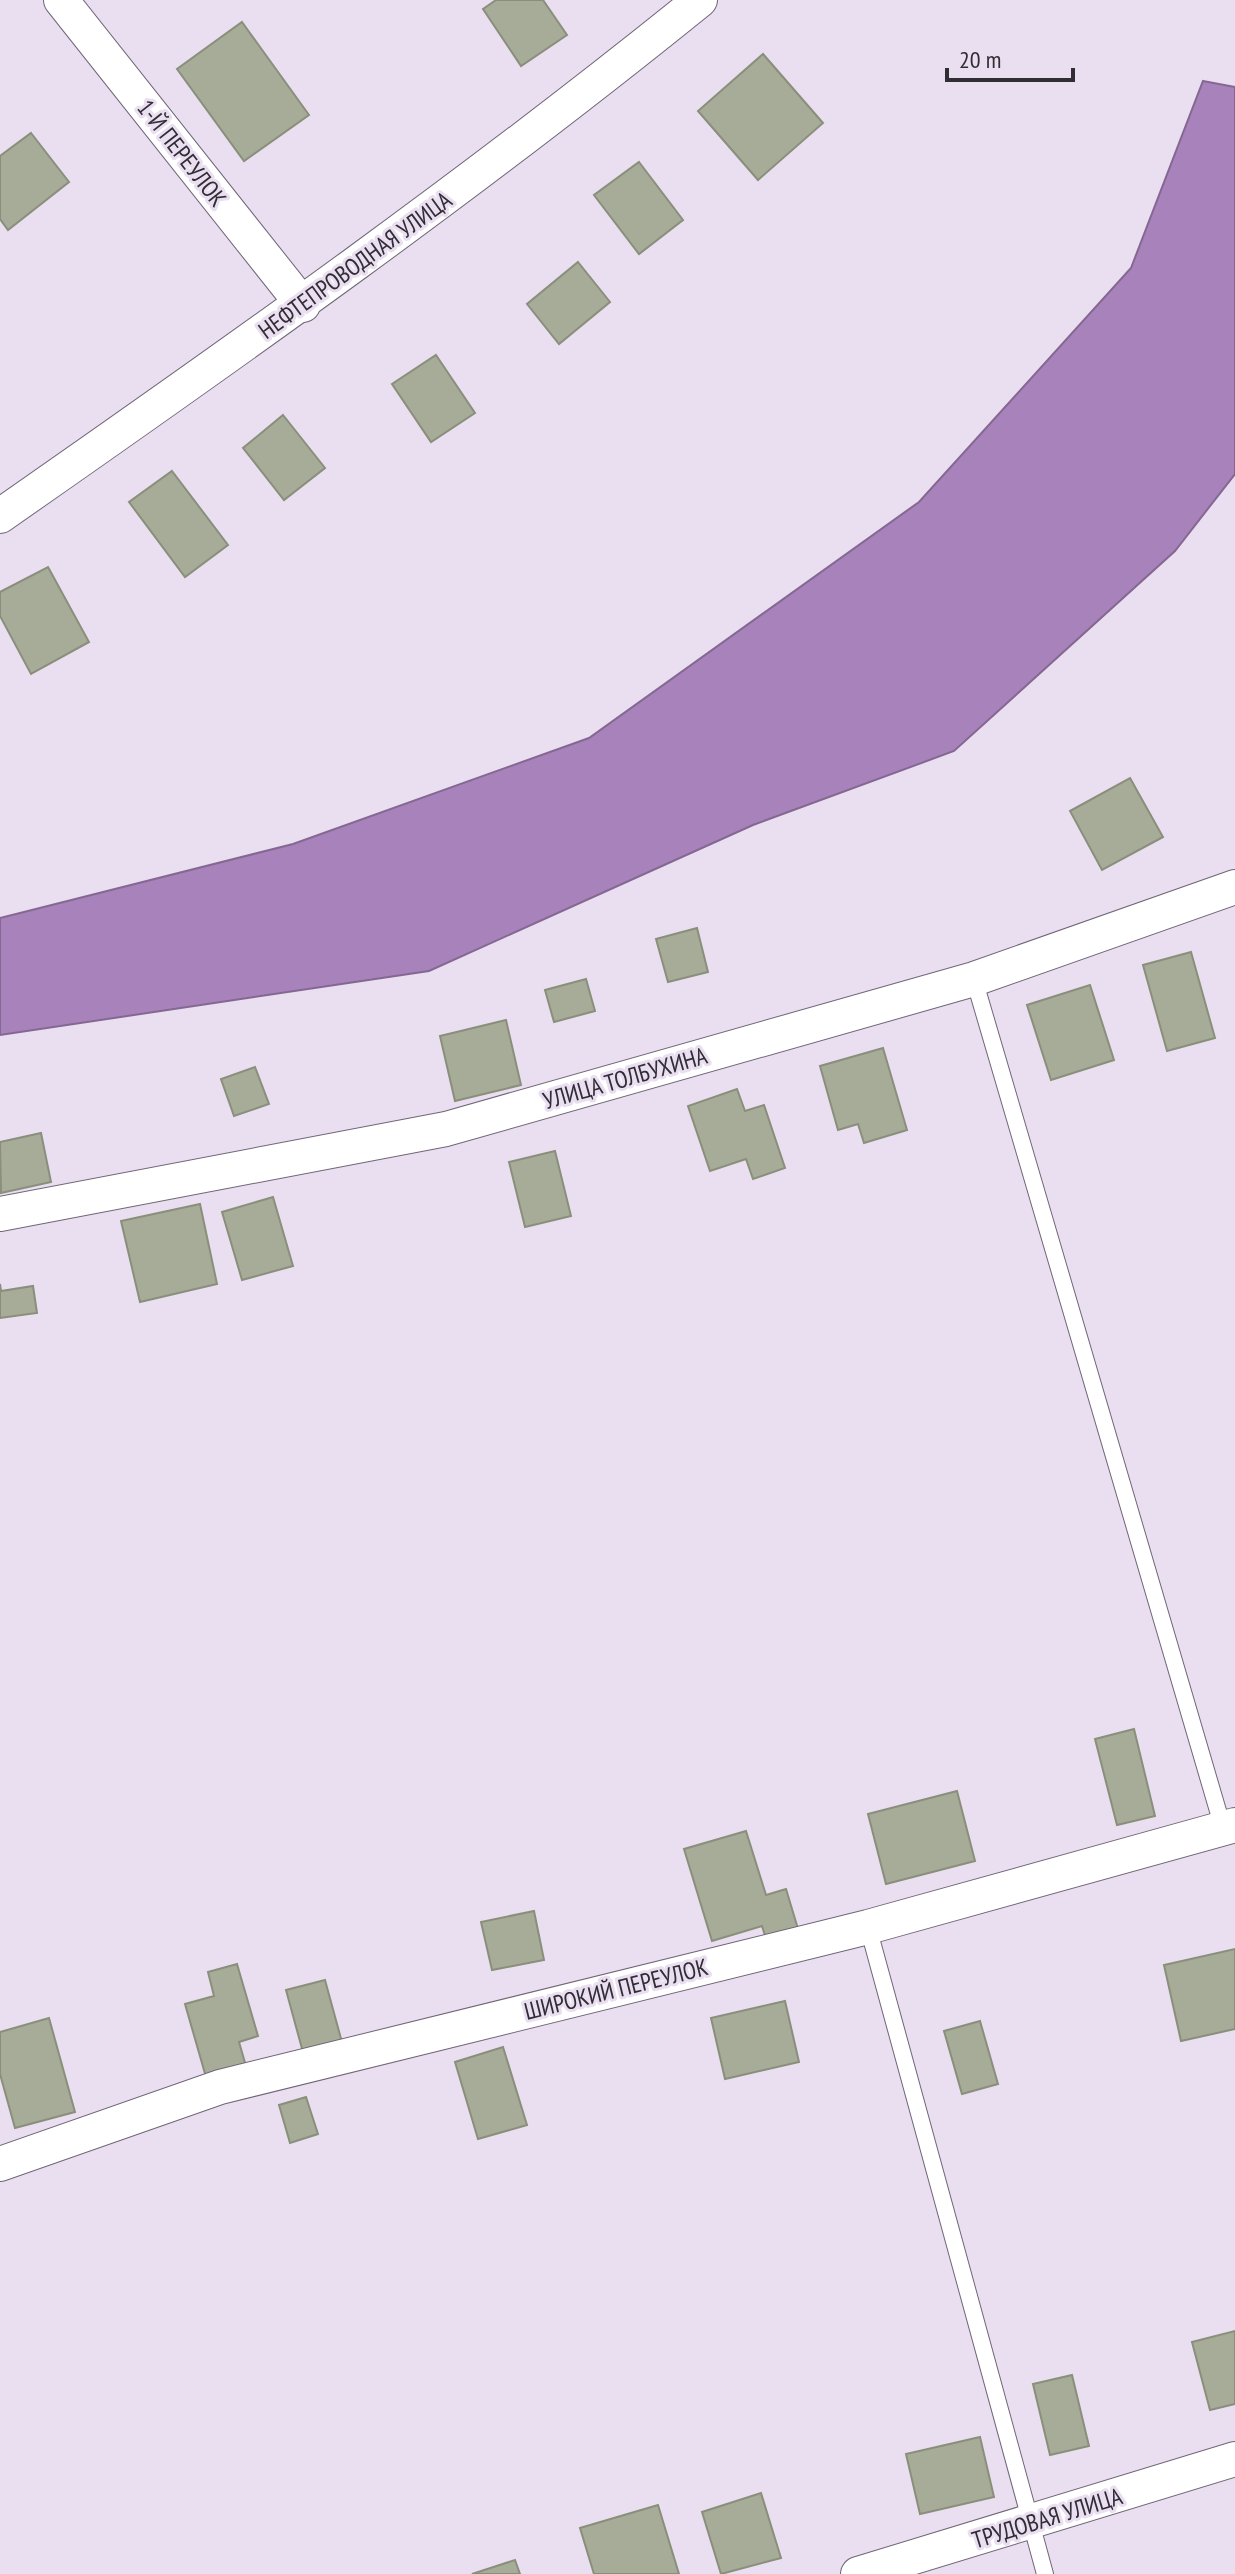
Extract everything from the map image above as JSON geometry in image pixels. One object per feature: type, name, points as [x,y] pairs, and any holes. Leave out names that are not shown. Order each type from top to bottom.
[{"type":"street","name":"1-Й ПЕРЕУЛОК","points":[[61,0],[303,305]]},
{"type":"street","name":"НЕФТЕПРОВОДНАЯ УЛИЦА","points":[[0,516],[303,305],[550,122],[700,0]]},
{"type":"street","name":"УЛИЦА ТОЛБУХИНА","points":[[0,1214],[446,1129],[974,979],[1235,887]]},
{"type":"street","name":"ШИРОКИЙ ПЕРЕУЛОК","points":[[0,2164],[220,2087],[868,1927],[1229,1826]]},
{"type":"street","name":"ТРУДОВАЯ УЛИЦА","points":[[858,2574],[1235,2459]]},
{"type":"lane","points":[[974,979],[1229,1826]]},
{"type":"lane","points":[[868,1927],[1045,2574]]},
{"type":"shaded area","points":[[1203,81],[1235,87],[1235,474],[1175,551],[954,751],[753,825],[429,971],[0,1035],[0,918],[293,844],[589,738],[919,502],[1131,268]]},
{"type":"building","points":[[496,0],[543,0],[567,35],[521,66],[483,9]]},
{"type":"building","points":[[242,22],[309,115],[244,161],[177,69]]},
{"type":"building","points":[[763,54],[823,123],[758,180],[698,111]]},
{"type":"building","points":[[31,133],[69,182],[8,230],[0,219],[0,156]]},
{"type":"building","points":[[639,162],[683,220],[639,254],[594,195]]},
{"type":"building","points":[[578,262],[610,302],[559,344],[527,304]]},
{"type":"building","points":[[436,355],[475,413],[431,442],[392,384]]},
{"type":"building","points":[[283,415],[325,468],[284,500],[243,448]]},
{"type":"building","points":[[172,471],[228,545],[185,577],[129,502]]},
{"type":"building","points":[[48,567],[89,642],[31,674],[0,616],[0,592]]},
{"type":"building","points":[[1130,778],[1163,837],[1102,870],[1070,811]]},
{"type":"building","points":[[697,928],[708,972],[668,982],[656,939]]},
{"type":"building","points":[[1191,952],[1215,1038],[1167,1051],[1143,965]]},
{"type":"building","points":[[586,979],[595,1011],[554,1022],[545,990]]},
{"type":"building","points":[[1090,985],[1114,1060],[1051,1080],[1027,1005]]},
{"type":"building","points":[[506,1020],[521,1085],[455,1101],[440,1036]]},
{"type":"building","points":[[883,1048],[907,1130],[864,1143],[858,1124],[838,1130],[820,1066]]},
{"type":"building","points":[[255,1067],[269,1104],[234,1116],[221,1079]]},
{"type":"building","points":[[737,1089],[745,1111],[764,1105],[785,1168],[753,1179],[746,1159],[710,1171],[688,1106]]},
{"type":"building","points":[[41,1133],[51,1182],[1,1193],[0,1142]]},
{"type":"building","points":[[555,1151],[571,1216],[525,1227],[509,1162]]},
{"type":"building","points":[[273,1197],[293,1266],[242,1280],[222,1212]]},
{"type":"building","points":[[200,1204],[217,1284],[140,1302],[121,1221]]},
{"type":"building","points":[[0,1284],[1,1291],[33,1286],[37,1313],[0,1318]]},
{"type":"building","points":[[1134,1729],[1155,1816],[1117,1825],[1095,1739]]},
{"type":"building","points":[[957,1791],[975,1861],[886,1884],[868,1814]]},
{"type":"building","points":[[746,1831],[766,1895],[786,1889],[799,1932],[767,1942],[762,1926],[712,1941],[684,1849]]},
{"type":"building","points":[[534,1911],[544,1960],[492,1970],[481,1922]]},
{"type":"building","points":[[1235,1949],[1235,2029],[1181,2041],[1164,1965]]},
{"type":"building","points":[[237,1964],[258,2036],[239,2042],[248,2073],[208,2084],[185,2004],[214,1996],[208,1972]]},
{"type":"building","points":[[325,1980],[343,2046],[304,2056],[286,1990]]},
{"type":"building","points":[[785,2001],[799,2062],[725,2079],[711,2018]]},
{"type":"building","points":[[49,2018],[75,2112],[15,2128],[0,2074],[0,2032]]},
{"type":"building","points":[[980,2021],[998,2084],[962,2094],[944,2031]]},
{"type":"building","points":[[503,2047],[527,2125],[478,2139],[455,2062]]},
{"type":"building","points":[[306,2097],[318,2134],[290,2143],[279,2105]]},
{"type":"building","points":[[1235,2331],[1235,2404],[1210,2410],[1192,2342]]},
{"type":"building","points":[[1072,2375],[1089,2446],[1050,2455],[1033,2384]]},
{"type":"building","points":[[980,2437],[994,2497],[920,2514],[906,2454]]},
{"type":"building","points":[[761,2493],[781,2558],[721,2574],[702,2512]]},
{"type":"building","points":[[658,2505],[679,2574],[594,2574],[580,2528]]},
{"type":"building","points":[[515,2560],[520,2574],[472,2574]]}]
